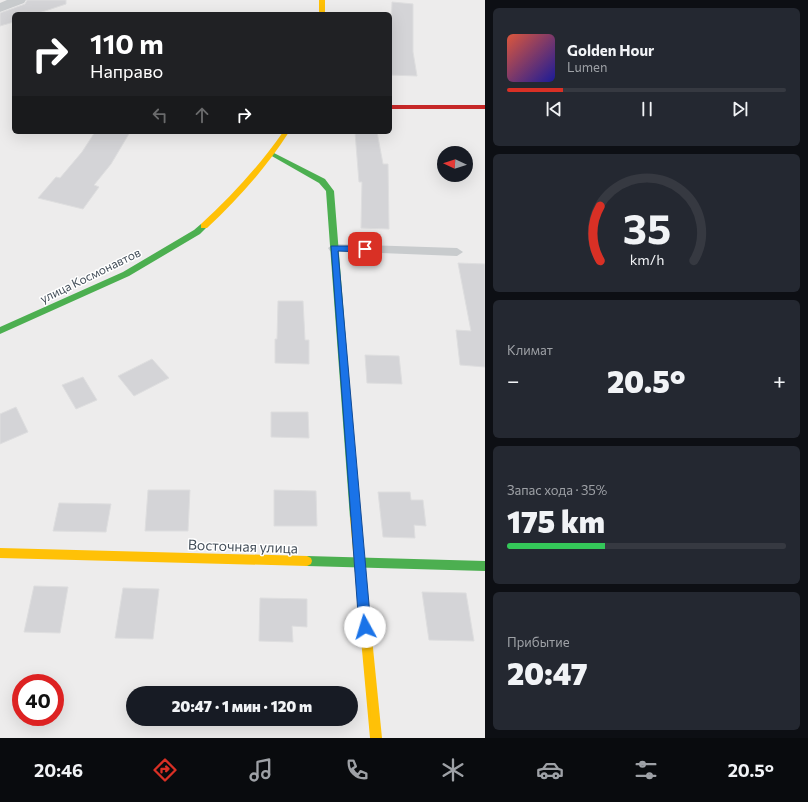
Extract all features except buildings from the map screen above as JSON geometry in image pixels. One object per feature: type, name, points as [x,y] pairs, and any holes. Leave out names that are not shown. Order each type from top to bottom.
[{"type":"street","points":[[0,8],[19,0]]},
{"type":"street","points":[[322,0],[322,12]]},
{"type":"street","points":[[392,107],[485,107]]},
{"type":"street","name":"улица Космонавтов","points":[[0,331],[126,274],[197,232],[236,197],[272,154],[285,134]]},
{"type":"street","points":[[272,154],[322,181],[330,191],[358,563],[376,738]]},
{"type":"street","name":"Восточная улица","points":[[0,553],[485,566]]},
{"type":"lane","points":[[334,248],[457,252]]},
{"type":"traffic: fast","points":[[272,154],[322,181],[330,191],[355,518]]},
{"type":"traffic: fast","points":[[0,331],[126,274],[197,232],[204,226]]},
{"type":"traffic: fast","points":[[307,561],[485,566]]},
{"type":"traffic: slow","points":[[322,0],[322,12]]},
{"type":"traffic: slow","points":[[204,226],[248,182],[268,158],[285,134]]},
{"type":"traffic: slow","points":[[355,518],[376,738]]},
{"type":"traffic: slow","points":[[0,553],[307,561]]},
{"type":"traffic: jam","points":[[392,107],[485,107]]},
{"type":"route","points":[[365,249],[334,248],[358,563],[365,627]]}]
